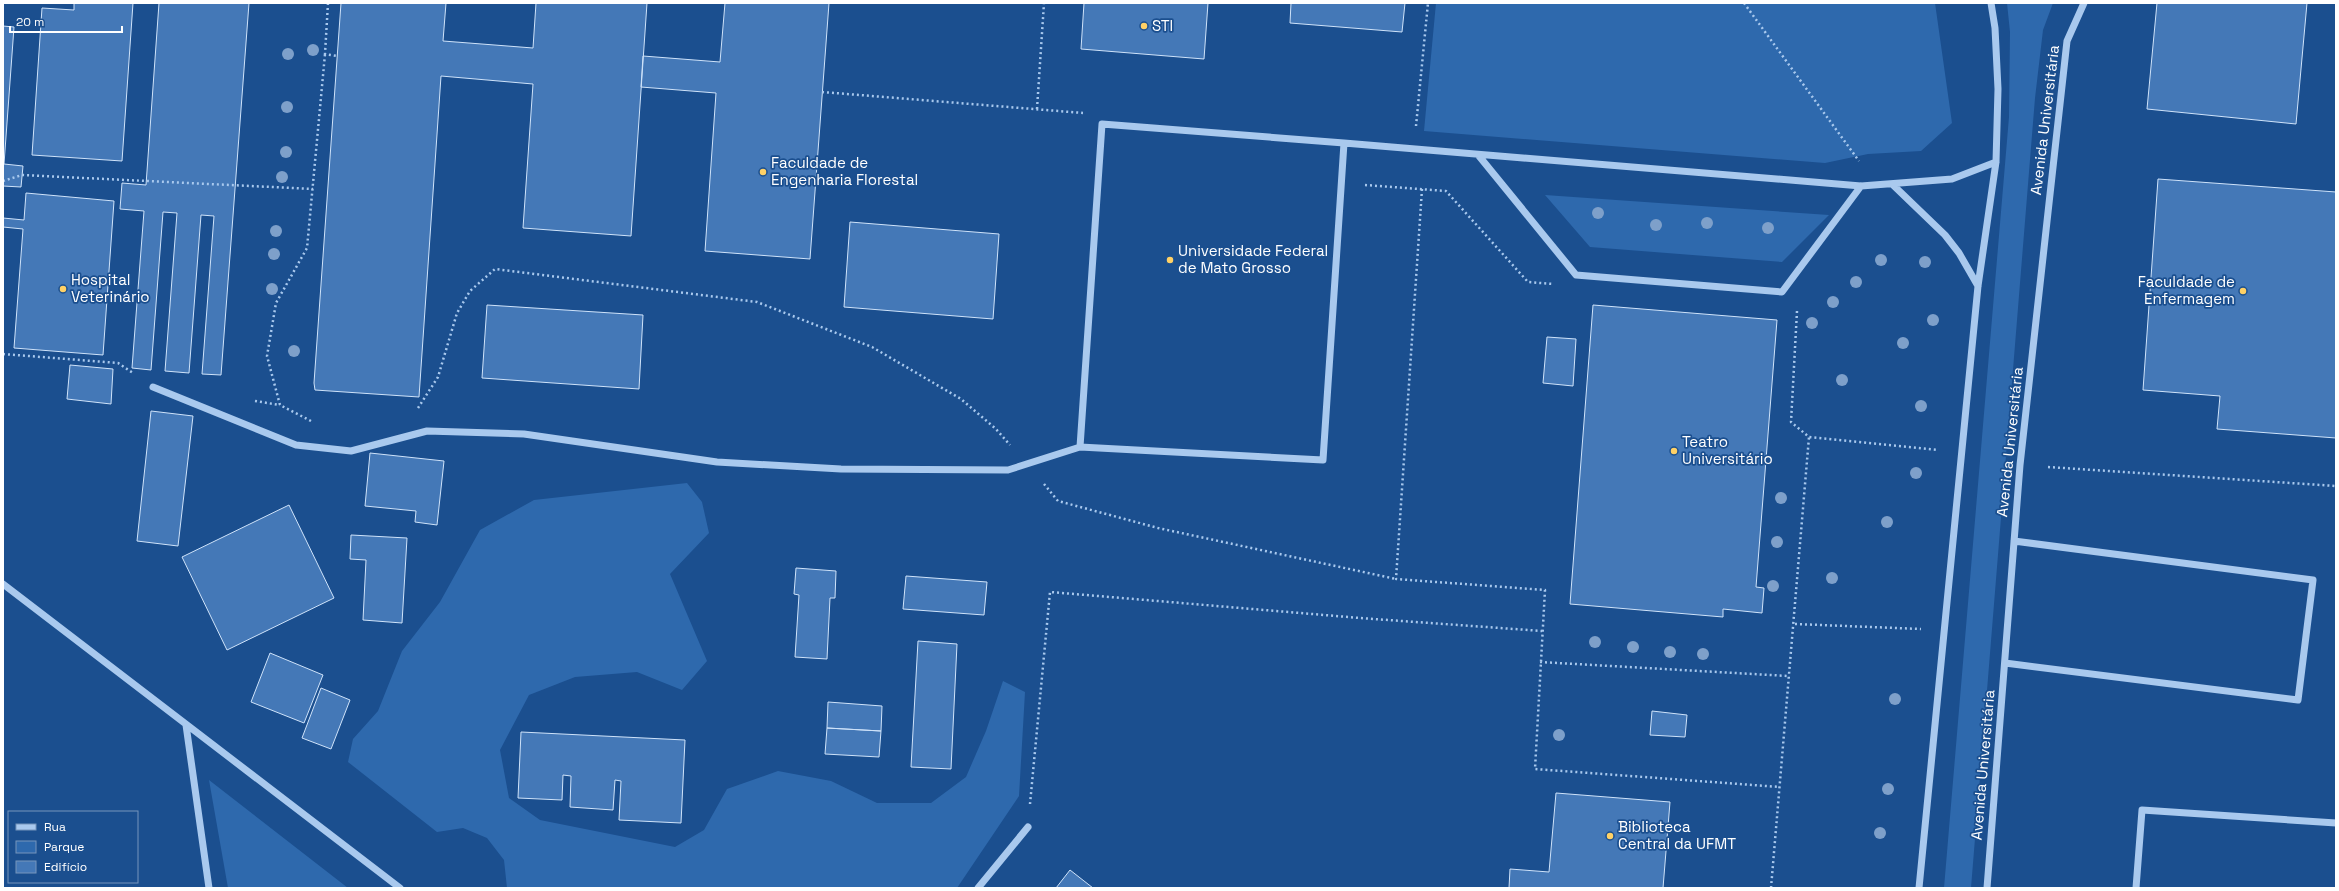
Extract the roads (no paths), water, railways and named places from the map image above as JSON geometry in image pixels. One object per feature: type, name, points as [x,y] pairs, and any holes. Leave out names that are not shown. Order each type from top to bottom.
[{"type":"street","points":[[1919,888],[1978,286],[1996,162],[1998,89],[1995,28],[1991,3]]},
{"type":"street","name":"Avenida Universitária","points":[[1987,888],[2021,457],[2067,41],[2084,3]]},
{"type":"street","points":[[1080,447],[1102,124],[1344,143],[1479,156],[1861,186],[1952,179],[1996,162]]},
{"type":"street","points":[[153,387],[296,445],[351,451],[427,431],[524,434],[718,462],[841,469],[1008,470],[1080,447],[1323,460],[1344,143]]},
{"type":"street","points":[[1479,156],[1576,275],[1782,292],[1861,186]]},
{"type":"street","points":[[1892,184],[1945,235],[1959,253],[1978,286]]},
{"type":"street","points":[[2005,663],[2298,700],[2313,580],[2014,542]]},
{"type":"street","points":[[3,584],[400,888]]},
{"type":"street","points":[[186,724],[208,888]]},
{"type":"street","points":[[2136,888],[2142,810],[2336,823]]},
{"type":"street","points":[[978,888],[1028,826]]},
{"type":"place","name":"STI","points":[[1144,26]]},
{"type":"place","name":"Faculdade de Engenharia Florestal","points":[[763,172]]},
{"type":"place","name":"Universidade Federal de Mato Grosso","points":[[1170,260]]},
{"type":"place","name":"Hospital Veterinário","points":[[63,289]]},
{"type":"place","name":"Faculdade de Enfermagem","points":[[2243,291]]},
{"type":"place","name":"Teatro Universitário","points":[[1674,451]]},
{"type":"place","name":"Biblioteca Central da UFMT","points":[[1610,836]]}]
